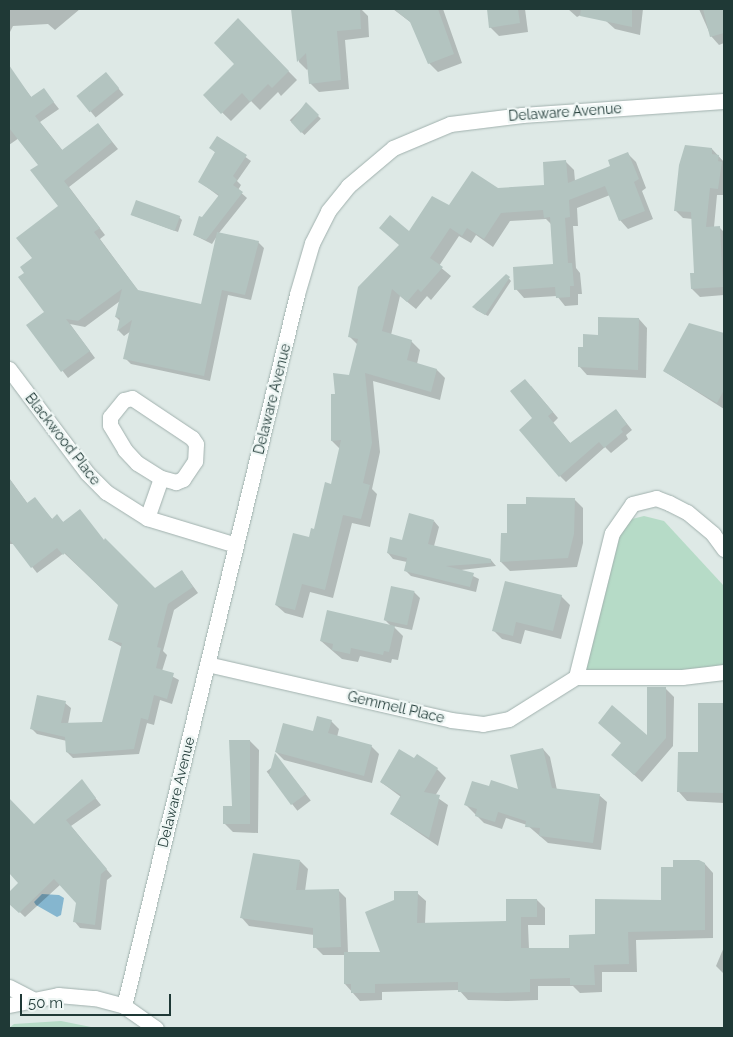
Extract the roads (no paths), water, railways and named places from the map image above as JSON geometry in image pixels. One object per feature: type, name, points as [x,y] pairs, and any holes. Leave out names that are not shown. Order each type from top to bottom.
[{"type":"street","name":"Delaware Avenue","points":[[124,1006],[236,544],[312,243],[328,212],[368,167],[393,148],[450,124],[522,115],[724,101]]},
{"type":"street","name":"Blackwood Place","points":[[9,369],[87,472],[106,492],[147,518],[236,544]]},
{"type":"street","points":[[132,398],[152,409],[192,438],[196,444],[195,461],[188,475],[176,482],[161,478],[137,463],[113,431],[110,417],[124,400],[132,398]]},
{"type":"street","points":[[147,518],[161,478]]},
{"type":"street","points":[[724,549],[713,534],[687,512],[669,503],[656,498],[632,504],[612,533],[576,677],[682,677],[724,672]]},
{"type":"street","name":"Gemmell Place","points":[[207,664],[451,720],[482,724],[509,719],[576,677]]},
{"type":"street","points":[[9,988],[31,998]]},
{"type":"street","points":[[9,1005],[31,998],[67,995],[95,998],[124,1006],[156,1028]]},
{"type":"water","points":[[42,894],[59,895],[64,898],[61,915],[57,917],[36,905],[34,902]]}]
